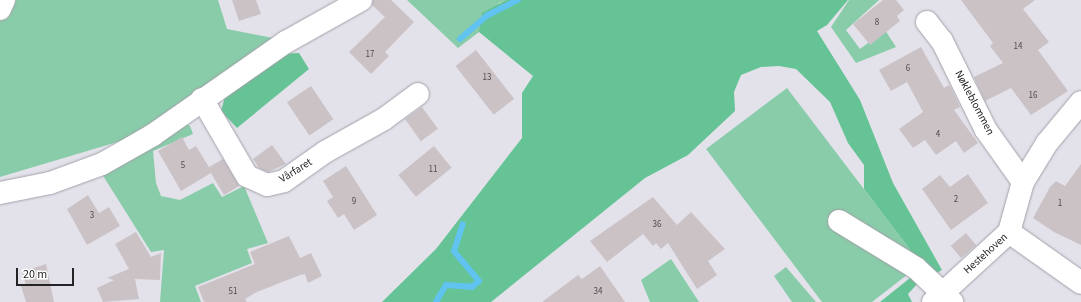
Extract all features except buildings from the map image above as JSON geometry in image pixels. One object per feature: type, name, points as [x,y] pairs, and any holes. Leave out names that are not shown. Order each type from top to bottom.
[{"type":"street","points":[[0,9],[4,0]]},
{"type":"street","points":[[0,193],[50,183],[102,164],[153,135],[202,99],[286,42],[361,0]]},
{"type":"street","name":"Nøkleblommen","points":[[927,22],[942,41],[986,130],[1023,182]]},
{"type":"street","name":"Vårfaret","points":[[202,99],[243,171],[256,182],[267,185],[284,180],[325,152],[384,119],[418,94]]},
{"type":"street","points":[[1009,232],[1023,182],[1047,143],[1081,102]]},
{"type":"street","points":[[839,221],[916,268],[942,299]]},
{"type":"street","name":"Hestehoven","points":[[942,299],[1009,232],[1081,283]]},
{"type":"green space","points":[[0,0],[218,0],[227,29],[278,39],[124,140],[0,177]]},
{"type":"green space","points":[[407,0],[506,0],[499,3],[479,32],[458,48]]},
{"type":"green space","points":[[506,0],[848,0],[827,25],[817,31],[860,100],[893,183],[942,270],[937,273],[921,264],[864,189],[864,165],[848,143],[830,102],[796,69],[779,66],[761,67],[741,75],[734,92],[735,111],[688,155],[645,178],[491,302],[382,302],[436,249],[522,138],[522,93],[533,76],[479,32],[482,13]]},
{"type":"green space","points":[[849,0],[879,0],[846,30],[860,49],[885,30],[896,47],[856,63],[831,27]]},
{"type":"green space","points":[[299,53],[309,69],[237,128],[221,111],[226,93],[282,54]]},
{"type":"green space","points":[[787,88],[921,264],[872,302],[822,302],[706,149]]},
{"type":"green space","points":[[182,122],[190,126],[193,134],[153,151],[156,183],[161,196],[180,200],[213,183],[222,197],[244,186],[268,243],[247,249],[252,263],[195,286],[201,302],[160,302],[164,250],[151,252],[100,171]]},
{"type":"green space","points":[[671,259],[699,302],[650,302],[641,280]]},
{"type":"green space","points":[[786,267],[816,302],[792,302],[774,276]]},
{"type":"green space","points":[[915,274],[918,283],[908,294],[912,302],[880,302]]},
{"type":"waterway","points":[[460,39],[488,15],[518,0]]},
{"type":"waterway","points":[[436,302],[446,285],[472,287],[479,281],[454,251],[463,224]]}]
